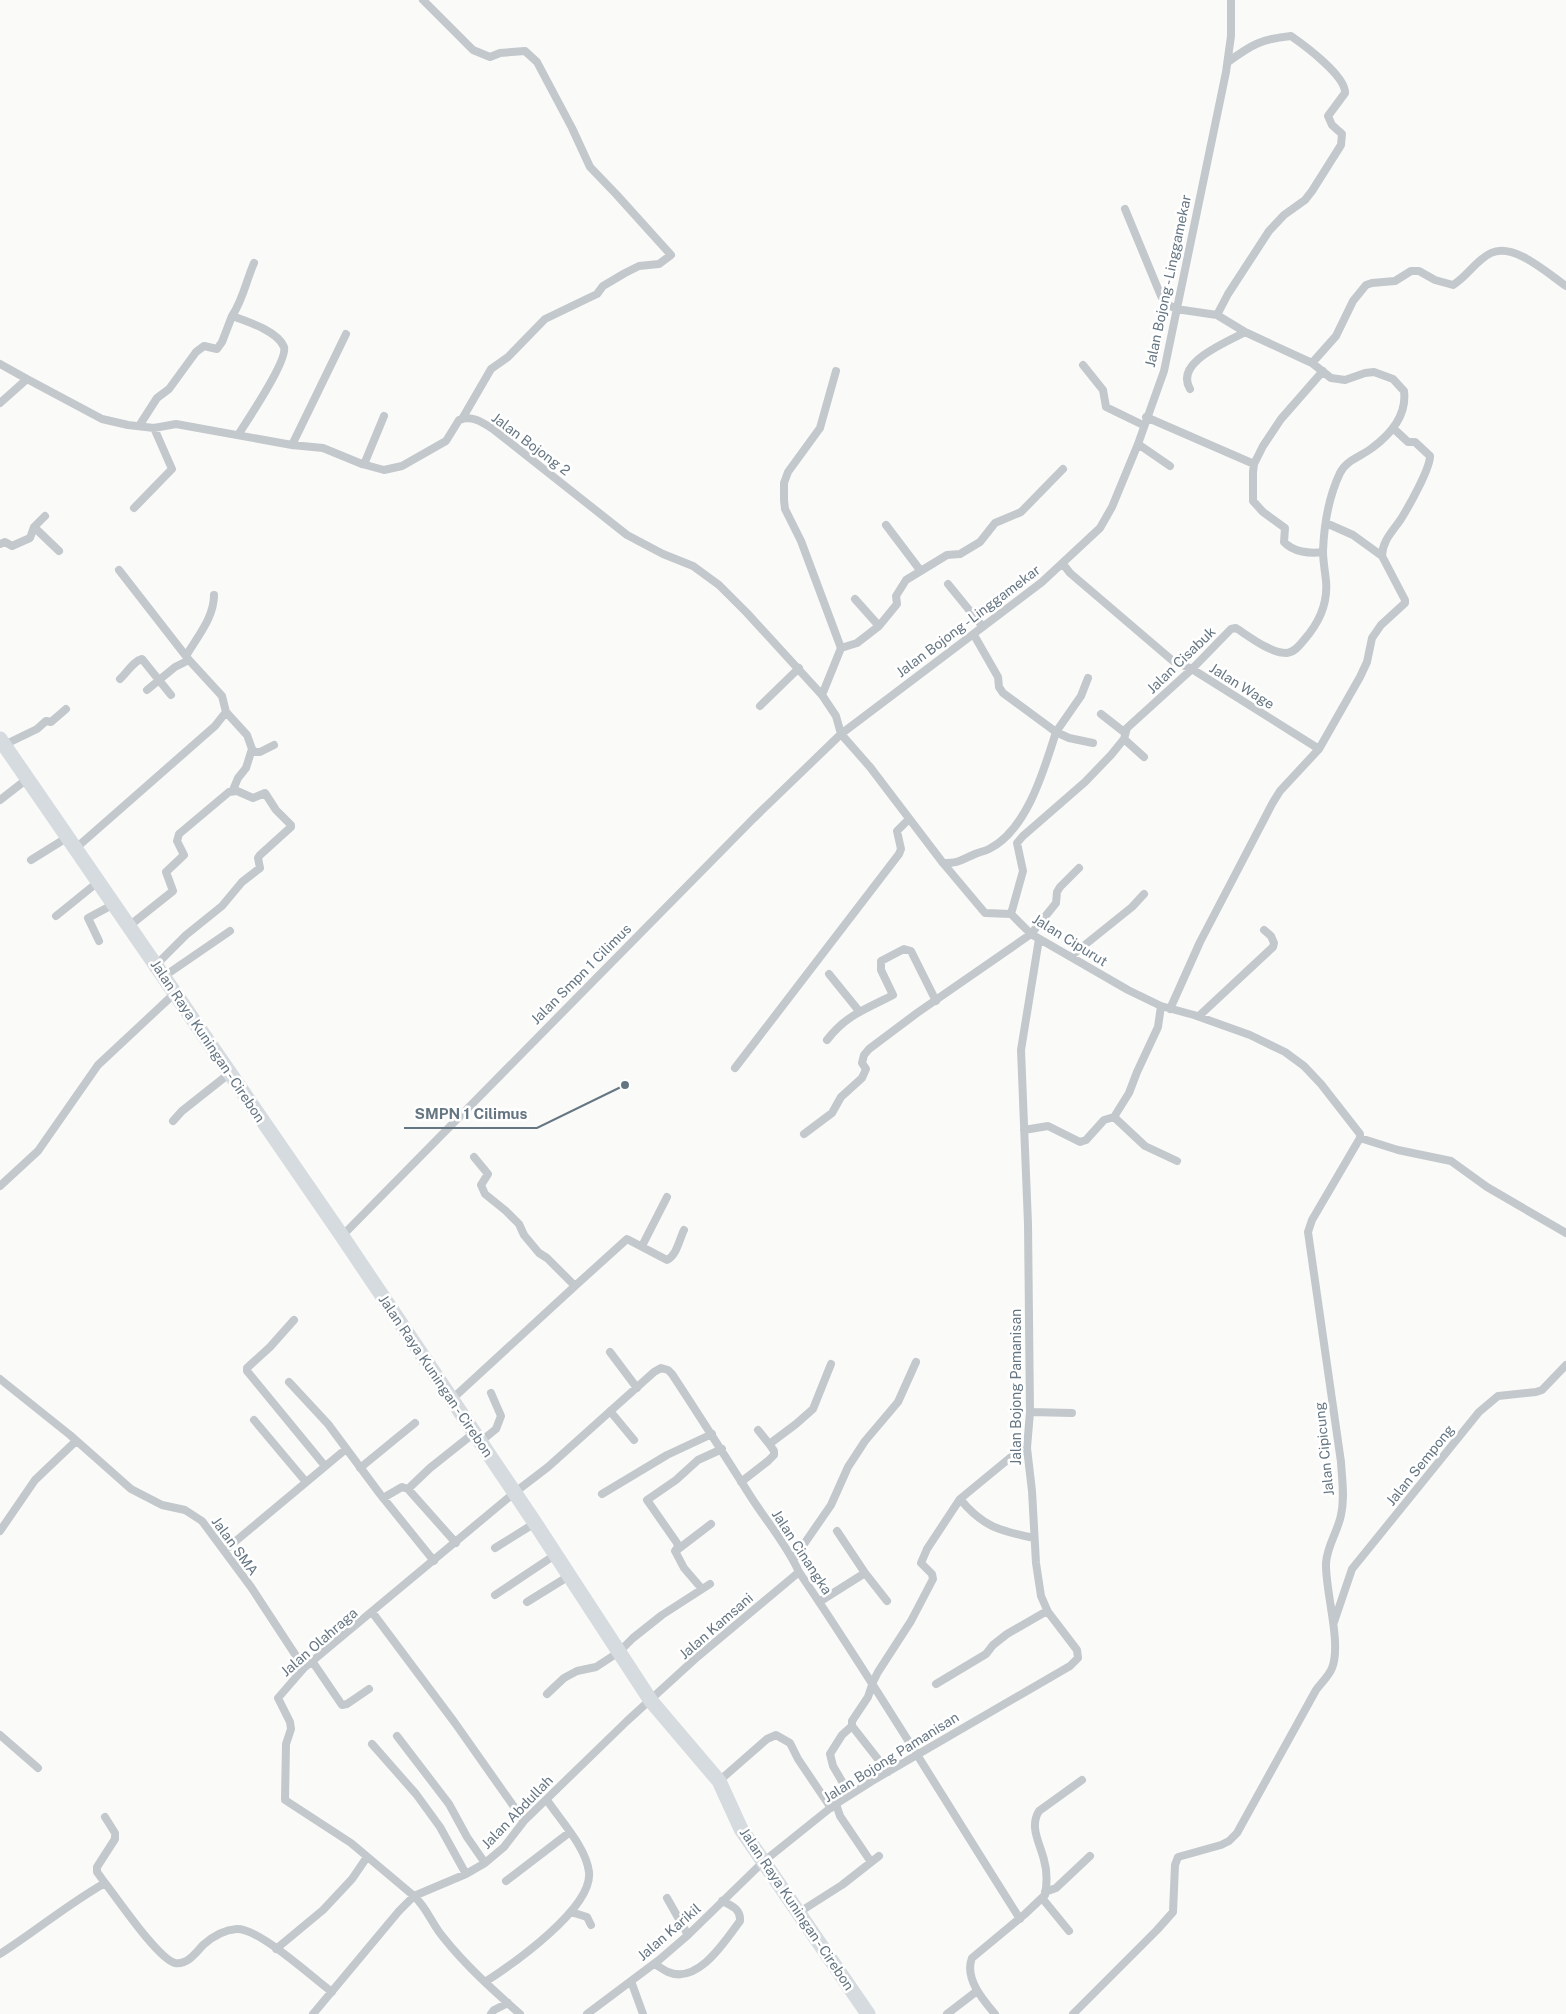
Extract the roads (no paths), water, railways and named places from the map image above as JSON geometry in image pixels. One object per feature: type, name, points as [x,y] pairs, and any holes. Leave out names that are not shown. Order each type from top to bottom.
[{"type":"highway","name":"Jalan Raya Kuningan - Cirebon","points":[[2,742],[342,1236],[535,1522],[651,1701],[719,1781],[741,1829],[868,2014]]},
{"type":"street","points":[[0,364],[102,419],[154,428],[176,424],[292,445],[332,450],[362,464],[384,470],[402,466],[446,441],[456,422],[462,419],[491,369],[508,357],[545,319],[597,294],[603,286],[625,273],[639,266],[659,264],[671,255],[590,168],[572,128],[537,62],[525,51],[506,52],[490,57],[473,50],[423,0]]},
{"type":"street","name":"Jalan Bojong - Linggamekar","points":[[841,734],[974,635],[1063,564],[1103,523],[1112,507],[1138,444],[1143,425],[1164,371],[1228,62],[1231,36],[1231,0]]},
{"type":"street","points":[[1125,209],[1161,296],[1167,304],[1176,309],[1217,315],[1228,294],[1269,232],[1284,215],[1305,200],[1336,154],[1342,140],[1342,134],[1332,125],[1328,116],[1345,93],[1343,83],[1314,53],[1291,36],[1268,38],[1248,48],[1228,62]]},
{"type":"street","points":[[1312,363],[1336,336],[1353,301],[1362,289],[1372,283],[1395,281],[1411,271],[1419,271],[1435,280],[1453,285],[1491,253],[1501,250],[1513,252],[1523,257],[1566,286]]},
{"type":"street","points":[[139,426],[157,398],[169,389],[201,347],[217,349],[222,342],[232,316],[240,304],[245,283],[254,263]]},
{"type":"street","name":"Jalan Cisabuk","points":[[1011,914],[1023,871],[1017,843],[1085,782],[1124,736],[1233,628],[1266,648],[1287,653],[1296,649],[1315,625],[1322,611],[1326,596],[1323,552],[1326,523],[1340,472],[1350,461],[1372,448],[1402,415],[1404,394],[1402,388],[1392,379],[1369,372],[1351,379],[1339,380],[1331,378],[1312,363],[1244,332],[1217,315]]},
{"type":"street","points":[[232,316],[257,325],[274,336],[284,346],[285,354],[265,392],[238,435]]},
{"type":"street","points":[[1190,389],[1187,373],[1197,360],[1244,332]]},
{"type":"street","points":[[292,445],[346,334]]},
{"type":"street","points":[[1083,365],[1103,390],[1106,407],[1143,425]]},
{"type":"street","points":[[822,695],[841,648],[801,541],[785,509],[784,483],[788,472],[820,428],[836,371]]},
{"type":"street","points":[[1323,371],[1282,419],[1263,446],[1254,464],[1252,494],[1253,501],[1263,512],[1285,528],[1284,542],[1289,548],[1310,553],[1323,552]]},
{"type":"street","points":[[0,403],[27,379]]},
{"type":"street","points":[[362,464],[384,416]]},
{"type":"street","points":[[1146,417],[1254,464]]},
{"type":"street","name":"Jalan Bojong 2","points":[[462,419],[479,420],[493,429],[627,535],[663,554],[693,566],[718,586],[747,613],[822,695],[836,716],[841,734]]},
{"type":"street","points":[[134,508],[172,469],[154,428]]},
{"type":"street","points":[[1382,556],[1382,549],[1386,541],[1401,519],[1430,461],[1430,456],[1419,445],[1415,442],[1408,442],[1392,428]]},
{"type":"street","points":[[1138,444],[1170,466]]},
{"type":"street","points":[[841,648],[857,643],[879,626],[897,604],[896,596],[903,583],[920,570],[947,555],[960,554],[980,542],[996,523],[1021,512],[1063,469]]},
{"type":"street","points":[[0,544],[5,542],[12,546],[30,538],[34,527],[45,516]]},
{"type":"street","points":[[1170,1009],[1200,942],[1272,804],[1280,791],[1319,749],[1360,677],[1370,650],[1372,638],[1381,625],[1405,603],[1382,556],[1353,535],[1326,523]]},
{"type":"street","points":[[886,525],[920,570]]},
{"type":"street","points":[[34,527],[59,551]]},
{"type":"street","name":"Jalan Wage","points":[[1063,564],[1070,573],[1173,662],[1192,669],[1319,749]]},
{"type":"street","points":[[119,570],[188,658],[222,696],[226,712],[247,735],[252,749],[246,768],[238,778],[233,790],[179,834],[177,841],[184,855],[166,872],[173,891],[129,926]]},
{"type":"street","points":[[948,584],[984,627]]},
{"type":"street","points":[[147,690],[188,658],[210,616],[214,604],[214,596]]},
{"type":"street","points":[[855,599],[879,626]]},
{"type":"street","points":[[974,635],[998,677],[999,687],[1003,694],[1056,732],[1069,738],[1093,743]]},
{"type":"street","points":[[120,679],[136,661],[142,659],[171,695]]},
{"type":"street","points":[[760,706],[799,668]]},
{"type":"street","points":[[943,863],[958,863],[990,849],[1026,813],[1056,732],[1081,696],[1088,678]]},
{"type":"street","points":[[2,742],[37,729],[46,721],[51,722],[66,709]]},
{"type":"street","points":[[31,860],[72,842],[208,732],[226,712]]},
{"type":"street","points":[[1101,714],[1144,757]]},
{"type":"street","points":[[841,734],[870,767],[908,820],[985,913],[1011,914]]},
{"type":"street","name":"Jalan Smpn 1 Cilimus","points":[[342,1236],[748,824],[841,734]]},
{"type":"street","points":[[252,749],[260,752],[274,745]]},
{"type":"street","points":[[0,800],[27,779]]},
{"type":"street","points":[[160,971],[186,935],[222,906],[242,882],[260,868],[258,858],[260,855],[292,827],[276,810],[265,793],[253,798],[233,790]]},
{"type":"street","points":[[735,1068],[899,854],[901,848],[897,831],[908,820]]},
{"type":"street","points":[[804,1134],[832,1113],[841,1097],[862,1078],[866,1069],[862,1063],[869,1049],[916,1013],[1032,934],[1056,903],[1057,892],[1060,887],[1079,868]]},
{"type":"street","points":[[56,916],[98,882]]},
{"type":"street","points":[[1071,956],[1136,904],[1144,894]]},
{"type":"street","points":[[99,941],[88,918],[114,904]]},
{"type":"street","name":"Jalan Cipurut","points":[[1011,914],[1032,934],[1128,990],[1170,1009],[1199,1016],[1250,1035],[1285,1052],[1304,1066],[1321,1084],[1347,1116],[1360,1134],[1360,1138]]},
{"type":"street","points":[[1199,1016],[1273,947],[1272,936],[1264,930]]},
{"type":"street","points":[[160,971],[230,931]]},
{"type":"street","name":"Jalan Bojong Pamanisan","points":[[763,1862],[850,1795],[1076,1661],[1078,1658],[1077,1650],[1047,1611],[1041,1596],[1038,1581],[1027,1448],[1030,1412],[1022,1050],[1040,939]]},
{"type":"street","points":[[827,1040],[838,1025],[859,1011],[893,995],[881,970],[881,961],[904,949],[911,951],[936,1001]]},
{"type":"street","points":[[829,974],[859,1011]]},
{"type":"street","points":[[0,1186],[38,1151],[98,1066],[174,994]]},
{"type":"street","points":[[1024,1130],[1048,1126],[1080,1142],[1086,1140],[1104,1120],[1114,1118],[1129,1093],[1158,1027],[1162,1006]]},
{"type":"street","points":[[173,1121],[182,1110],[230,1074]]},
{"type":"street","points":[[1114,1118],[1145,1146],[1177,1161]]},
{"type":"street","points":[[1360,1138],[1398,1150],[1451,1161],[1487,1187],[1566,1233]]},
{"type":"street","name":"Jalan Cipicung","points":[[1073,2014],[1157,1930],[1172,1912],[1176,1859],[1181,1855],[1192,1854],[1229,1841],[1245,1818],[1316,1690],[1332,1670],[1335,1659],[1334,1622],[1326,1562],[1341,1516],[1343,1489],[1333,1403],[1308,1232],[1312,1220],[1360,1138]]},
{"type":"street","points":[[474,1157],[488,1174],[481,1185],[485,1194],[519,1224],[524,1235],[540,1253],[576,1286]]},
{"type":"street","points":[[642,1246],[667,1197]]},
{"type":"street","points":[[451,1400],[625,1240],[630,1238],[667,1260],[673,1256],[684,1230]]},
{"type":"street","points":[[294,1320],[246,1371],[325,1466]]},
{"type":"street","points":[[610,1352],[636,1388]]},
{"type":"street","points":[[794,1560],[831,1505],[848,1467],[865,1441],[898,1402],[916,1362]]},
{"type":"street","points":[[770,1445],[813,1409],[831,1364]]},
{"type":"street","name":"Jalan Sempong","points":[[1334,1622],[1352,1569],[1479,1412],[1498,1396],[1542,1390],[1566,1365]]},
{"type":"street","name":"Jalan Cinangka","points":[[514,1493],[548,1467],[654,1372],[661,1368],[668,1370],[794,1560],[799,1572],[872,1682],[1020,1919]]},
{"type":"street","name":"Jalan SMA","points":[[0,1379],[76,1440],[131,1489],[162,1505],[185,1510],[202,1521],[225,1550],[304,1668]]},
{"type":"street","points":[[289,1382],[328,1424],[383,1498],[434,1561]]},
{"type":"street","points":[[408,1489],[430,1468],[496,1428],[501,1416],[491,1393]]},
{"type":"street","points":[[610,1412],[634,1440]]},
{"type":"street","points":[[1030,1412],[1072,1413]]},
{"type":"street","points":[[254,1420],[306,1482]]},
{"type":"street","points":[[360,1468],[416,1423]]},
{"type":"street","points":[[741,1482],[772,1458],[774,1452],[758,1430]]},
{"type":"street","points":[[602,1494],[667,1455],[712,1434]]},
{"type":"street","points":[[0,1531],[35,1480],[76,1440]]},
{"type":"street","points":[[850,1795],[833,1766],[830,1754],[842,1735],[852,1726],[852,1721],[868,1697],[872,1682],[911,1621],[933,1579],[932,1574],[923,1566],[922,1559],[927,1549],[960,1499],[1011,1457],[1027,1448]]},
{"type":"street","points":[[225,1550],[346,1449]]},
{"type":"street","points":[[675,1551],[678,1547],[677,1542],[647,1500],[676,1480],[698,1460],[722,1449]]},
{"type":"street","points":[[383,1498],[402,1487],[408,1489],[456,1543]]},
{"type":"street","name":"Jalan Olahraga","points":[[514,1493],[304,1668],[278,1698],[290,1722],[291,1729],[286,1744],[286,1800],[351,1842],[422,1903],[442,1936],[485,1982],[520,2014]]},
{"type":"street","points":[[960,1499],[970,1511],[998,1530],[1034,1538]]},
{"type":"street","points":[[495,1548],[535,1522]]},
{"type":"street","points":[[675,1551],[711,1524]]},
{"type":"street","points":[[836,1531],[887,1601]]},
{"type":"street","points":[[675,1551],[684,1568],[702,1589]]},
{"type":"street","points":[[495,1595],[555,1555]]},
{"type":"street","name":"Jalan Kamsani","points":[[651,1701],[695,1659],[799,1572]]},
{"type":"street","points":[[819,1602],[865,1573]]},
{"type":"street","points":[[527,1602],[569,1576]]},
{"type":"street","points":[[547,1694],[564,1678],[577,1671],[596,1667],[619,1652],[655,1620],[710,1584]]},
{"type":"street","points":[[936,1684],[986,1654],[993,1645],[1008,1634],[1047,1611]]},
{"type":"street","points":[[372,1612],[455,1723],[524,1821]]},
{"type":"street","points":[[312,1662],[342,1705],[347,1704],[368,1689]]},
{"type":"street","name":"Jalan Abdullah","points":[[313,2014],[394,1917],[414,1896],[466,1874],[485,1863],[504,1847],[524,1821],[620,1728],[651,1701]]},
{"type":"street","points":[[852,1726],[888,1772]]},
{"type":"street","points":[[0,1735],[38,1768]]},
{"type":"street","points":[[719,1781],[767,1739],[776,1735],[790,1743],[806,1771],[834,1806],[871,1862]]},
{"type":"street","points":[[397,1736],[449,1804],[467,1837],[485,1863]]},
{"type":"street","points":[[372,1744],[405,1781],[440,1827],[466,1874]]},
{"type":"street","points":[[1069,1930],[1044,1895],[1046,1867],[1033,1825],[1039,1811],[1082,1780]]},
{"type":"street","points":[[485,1982],[514,1964],[536,1947],[571,1912],[589,1881],[589,1870],[581,1849],[546,1800]]},
{"type":"street","points":[[105,1817],[114,1833],[115,1839],[96,1867],[97,1872],[157,1949],[176,1963],[186,1961],[216,1934],[237,1929],[256,1935],[332,1992]]},
{"type":"street","points":[[506,1881],[570,1832]]},
{"type":"street","points":[[798,1913],[842,1885],[879,1856]]},
{"type":"street","points":[[995,2014],[977,1991],[969,1964],[972,1958],[1020,1919],[1044,1895],[1056,1888],[1090,1856]]},
{"type":"street","points":[[276,1949],[323,1910],[352,1879],[367,1857]]},
{"type":"street","name":"Jalan Karikil","points":[[587,2014],[654,1964],[688,1935],[763,1862]]},
{"type":"street","points":[[0,1954],[70,1904],[105,1883]]},
{"type":"street","points":[[667,1898],[688,1935]]},
{"type":"street","points":[[654,1964],[669,1973],[681,1974],[709,1962],[740,1921],[737,1909],[722,1901]]},
{"type":"street","points":[[571,1912],[587,1917],[591,1925]]},
{"type":"street","points":[[630,1981],[643,2014]]},
{"type":"street","points":[[947,2014],[977,1991]]},
{"type":"street","points":[[491,2014],[494,2010],[508,2003]]},
{"type":"place","name":"SMPN 1 Cilimus","points":[[625,1085]]}]
